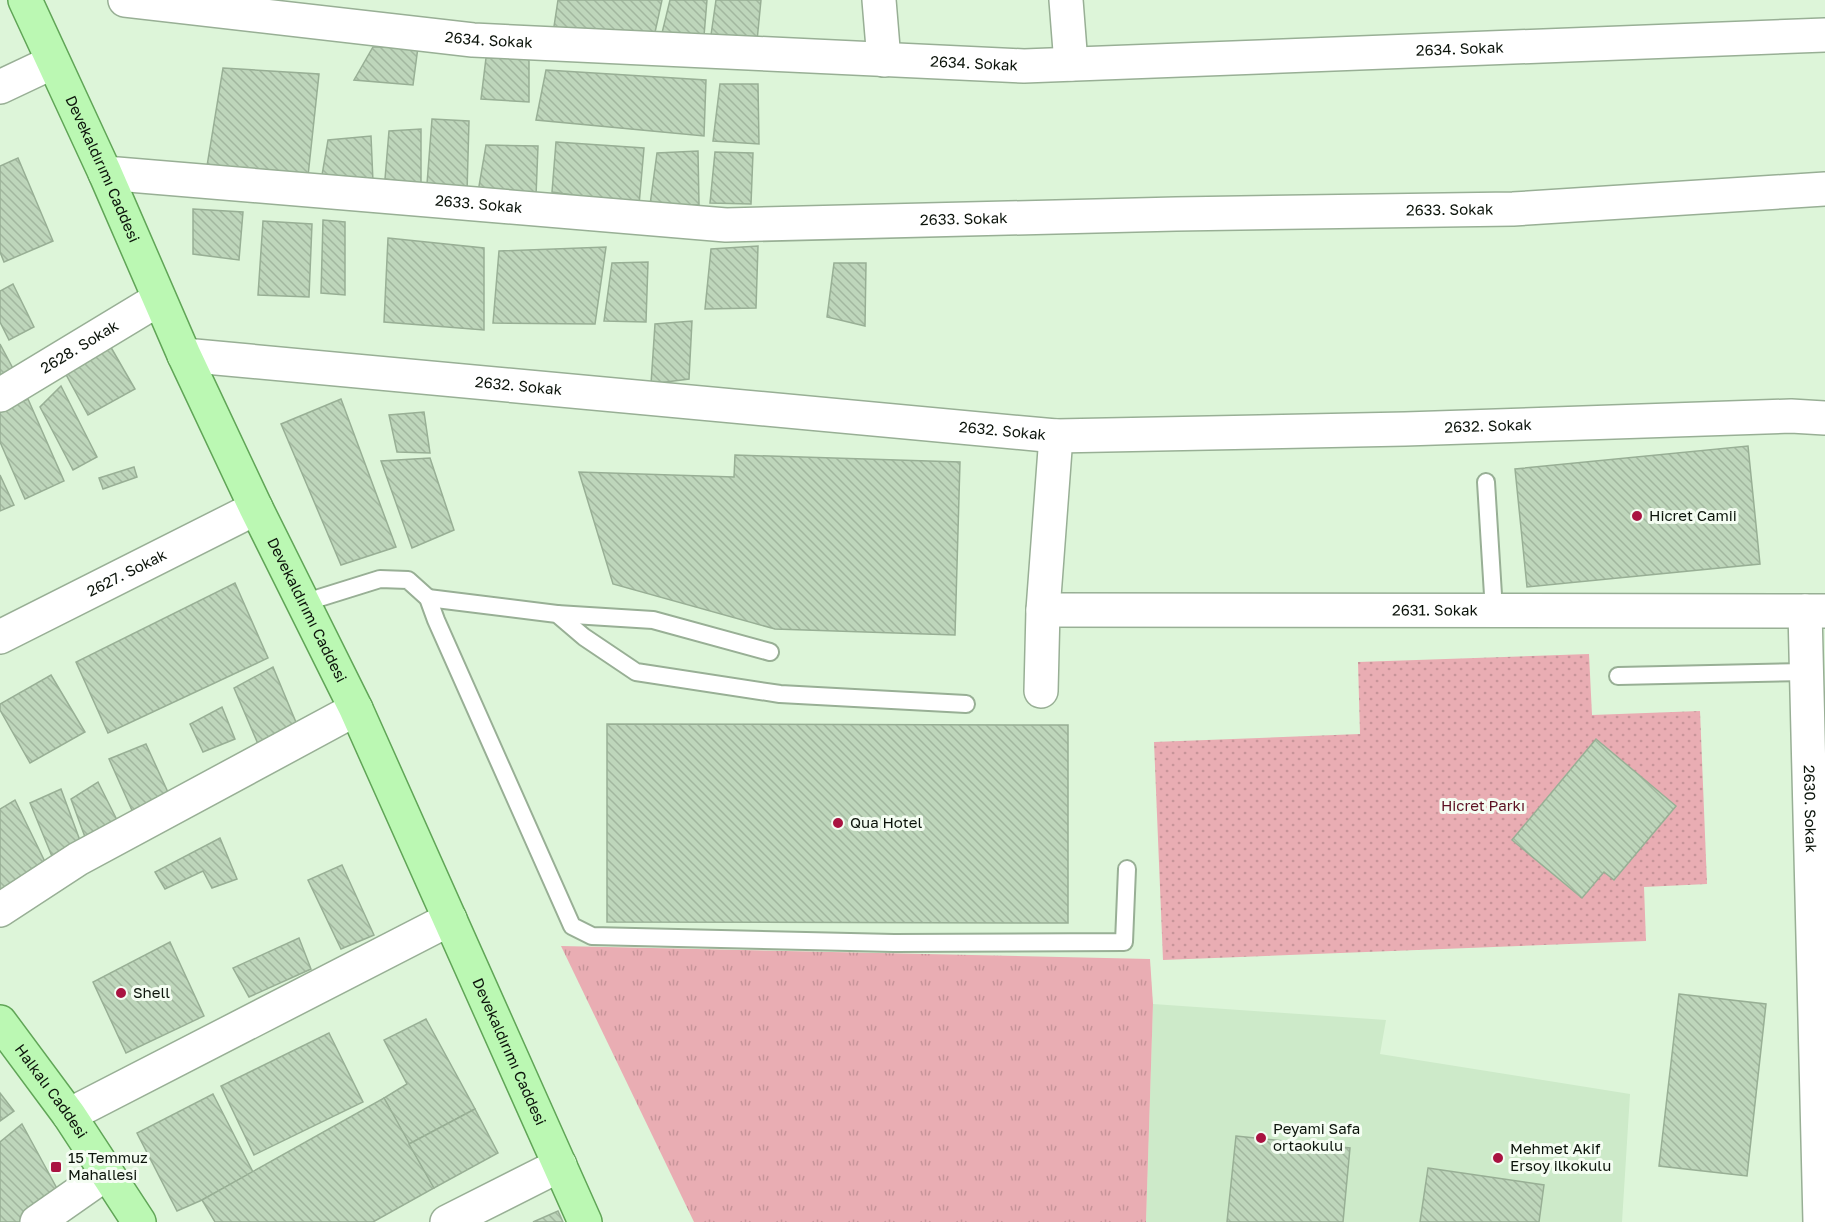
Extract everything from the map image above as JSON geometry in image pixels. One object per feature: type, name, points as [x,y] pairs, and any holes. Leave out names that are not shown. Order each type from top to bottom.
[{"type":"main road","name":"Devekaldırımı Caddesi","points":[[25,0],[105,173],[184,355],[256,508],[356,709],[585,1222]]},
{"type":"main road","name":"Halkalı Caddesi","points":[[0,1022],[69,1115],[139,1222]]},
{"type":"street","name":"2634. Sokak","points":[[125,0],[473,40],[1024,66],[1825,35]]},
{"type":"street","points":[[879,0],[884,60]]},
{"type":"street","points":[[1066,0],[1071,64]]},
{"type":"street","points":[[0,87],[53,62]]},
{"type":"street","name":"2633. Sokak","points":[[105,173],[726,225],[1176,214],[1513,209],[1825,189]]},
{"type":"street","name":"2628. Sokak","points":[[0,395],[159,299]]},
{"type":"street","name":"2632. Sokak","points":[[184,355],[1056,436],[1404,429],[1791,416],[1825,418]]},
{"type":"street","points":[[1041,691],[1043,610],[1056,436]]},
{"type":"street","name":"2627. Sokak","points":[[0,637],[256,508]]},
{"type":"street","name":"2631. Sokak","points":[[1043,610],[1815,611]]},
{"type":"street","name":"2630. Sokak","points":[[1815,611],[1807,672],[1820,1222]]},
{"type":"street","points":[[0,910],[78,859],[356,709]]},
{"type":"street","points":[[69,1115],[450,919]]},
{"type":"street","points":[[447,1222],[560,1165]]},
{"type":"street","points":[[37,1222],[107,1173]]},
{"type":"lane","points":[[1486,482],[1494,611]]},
{"type":"lane","points":[[303,603],[380,579],[408,580],[428,598],[572,926],[592,936],[894,943],[1124,942],[1127,869]]},
{"type":"lane","points":[[428,598],[557,614],[653,620],[770,652]]},
{"type":"lane","points":[[557,614],[584,637],[636,672],[780,694],[966,704]]},
{"type":"lane","points":[[1618,676],[1807,672]]},
{"type":"shaded area","points":[[1153,1004],[1386,1020],[1380,1054],[1630,1094],[1622,1222],[1146,1222]]},
{"type":"green space","name":"Hicret Parkı","points":[[1589,654],[1592,715],[1700,711],[1707,884],[1644,887],[1646,941],[1163,960],[1154,742],[1360,734],[1358,662]]},
{"type":"green space","points":[[561,946],[1150,959],[1153,1004],[1146,1222],[694,1222]]},
{"type":"building","points":[[558,0],[662,0],[654,37],[553,33]]},
{"type":"building","points":[[670,0],[707,0],[704,36],[662,33]]},
{"type":"building","points":[[716,0],[761,0],[757,41],[711,35]]},
{"type":"building","points":[[373,47],[418,47],[413,85],[354,80]]},
{"type":"building","points":[[529,55],[529,102],[481,99],[486,58]]},
{"type":"building","points":[[223,68],[319,74],[308,176],[207,166]]},
{"type":"building","points":[[546,70],[706,80],[704,136],[536,120]]},
{"type":"building","points":[[720,84],[758,84],[759,144],[713,141]]},
{"type":"building","points":[[432,119],[469,121],[467,192],[427,184]]},
{"type":"building","points":[[421,129],[421,184],[385,179],[389,131]]},
{"type":"building","points":[[371,136],[373,182],[322,175],[328,140]]},
{"type":"building","points":[[556,142],[644,148],[639,205],[552,192]]},
{"type":"building","points":[[486,145],[538,146],[536,196],[478,192]]},
{"type":"building","points":[[698,151],[699,205],[650,205],[657,153]]},
{"type":"building","points":[[715,152],[753,153],[751,204],[710,203]]},
{"type":"building","points":[[18,158],[53,241],[4,262],[0,252],[0,166]]},
{"type":"building","points":[[193,209],[243,212],[239,260],[193,254]]},
{"type":"building","points":[[323,220],[345,222],[345,295],[321,293]]},
{"type":"building","points":[[263,221],[312,224],[309,297],[258,295]]},
{"type":"building","points":[[388,238],[484,248],[484,330],[384,322]]},
{"type":"building","points":[[758,246],[756,308],[705,309],[711,249]]},
{"type":"building","points":[[606,247],[595,324],[493,323],[499,251]]},
{"type":"building","points":[[648,262],[646,322],[604,321],[612,263]]},
{"type":"building","points":[[834,263],[866,263],[865,326],[827,317]]},
{"type":"building","points":[[13,284],[34,327],[9,340],[0,322],[0,291]]},
{"type":"building","points":[[692,321],[689,379],[651,384],[655,324]]},
{"type":"building","points":[[0,344],[17,376],[0,386]]},
{"type":"building","points":[[109,344],[135,389],[88,415],[63,369]]},
{"type":"building","points":[[61,386],[97,457],[73,470],[40,407]]},
{"type":"building","points":[[28,399],[64,481],[25,499],[0,442],[0,411]]},
{"type":"building","points":[[341,399],[396,547],[341,565],[281,424]]},
{"type":"building","points":[[424,412],[430,453],[397,452],[389,415]]},
{"type":"building","name":"Hicret Camii","points":[[1748,446],[1760,564],[1527,587],[1515,469]]},
{"type":"building","points":[[735,455],[960,462],[955,635],[775,629],[613,584],[579,472],[734,477]]},
{"type":"building","points":[[430,458],[454,530],[412,548],[381,461]]},
{"type":"building","points":[[134,467],[137,477],[103,489],[99,478]]},
{"type":"building","points":[[0,475],[14,505],[0,511]]},
{"type":"building","points":[[235,583],[268,658],[108,733],[76,662]]},
{"type":"building","points":[[273,667],[300,732],[261,751],[234,688]]},
{"type":"building","points":[[51,675],[85,732],[30,763],[0,710],[0,704]]},
{"type":"building","points":[[222,707],[235,739],[203,752],[190,724]]},
{"type":"building","name":"Qua Hotel","points":[[607,724],[1068,725],[1068,923],[607,922]]},
{"type":"building","points":[[1596,739],[1676,806],[1614,880],[1604,872],[1582,898],[1512,840]]},
{"type":"building","points":[[146,744],[171,799],[135,817],[109,759]]},
{"type":"building","points":[[98,782],[119,824],[88,845],[71,799]]},
{"type":"building","points":[[61,789],[82,846],[56,866],[30,803]]},
{"type":"building","points":[[15,800],[48,868],[0,898],[0,809]]},
{"type":"building","points":[[220,838],[237,879],[212,888],[203,871],[165,889],[155,872]]},
{"type":"building","points":[[342,865],[374,935],[341,949],[308,880]]},
{"type":"building","points":[[299,938],[311,969],[249,997],[233,968]]},
{"type":"building","points":[[170,942],[204,1016],[126,1053],[93,982]]},
{"type":"building","points":[[1679,994],[1766,1004],[1747,1176],[1659,1166]]},
{"type":"building","points":[[426,1019],[475,1109],[409,1144],[384,1098],[407,1084],[384,1040]]},
{"type":"building","points":[[329,1033],[363,1102],[254,1155],[221,1086]]},
{"type":"building","points":[[0,1093],[14,1111],[0,1121]]},
{"type":"building","points":[[213,1094],[253,1172],[177,1211],[137,1133]]},
{"type":"building","points":[[384,1098],[434,1188],[373,1222],[215,1222],[202,1200]]},
{"type":"building","points":[[475,1109],[498,1153],[434,1188],[409,1144]]},
{"type":"building","points":[[22,1124],[60,1194],[21,1222],[0,1222],[0,1142]]},
{"type":"building","points":[[1236,1136],[1350,1148],[1343,1222],[1227,1222]]},
{"type":"building","points":[[1428,1168],[1544,1185],[1539,1222],[1420,1222]]},
{"type":"building","points":[[558,1211],[563,1222],[533,1222]]},
{"type":"place","name":"Hicret Camii","points":[[1637,516]]},
{"type":"place","name":"Qua Hotel","points":[[838,823]]},
{"type":"place","name":"Shell","points":[[121,993]]},
{"type":"place","name":"Peyami Safa ortaokulu","points":[[1261,1138]]},
{"type":"place","name":"Mehmet Akif Ersoy ilkokulu","points":[[1498,1158]]},
{"type":"place","name":"15 Temmuz Mahallesi","points":[[56,1167]]}]
